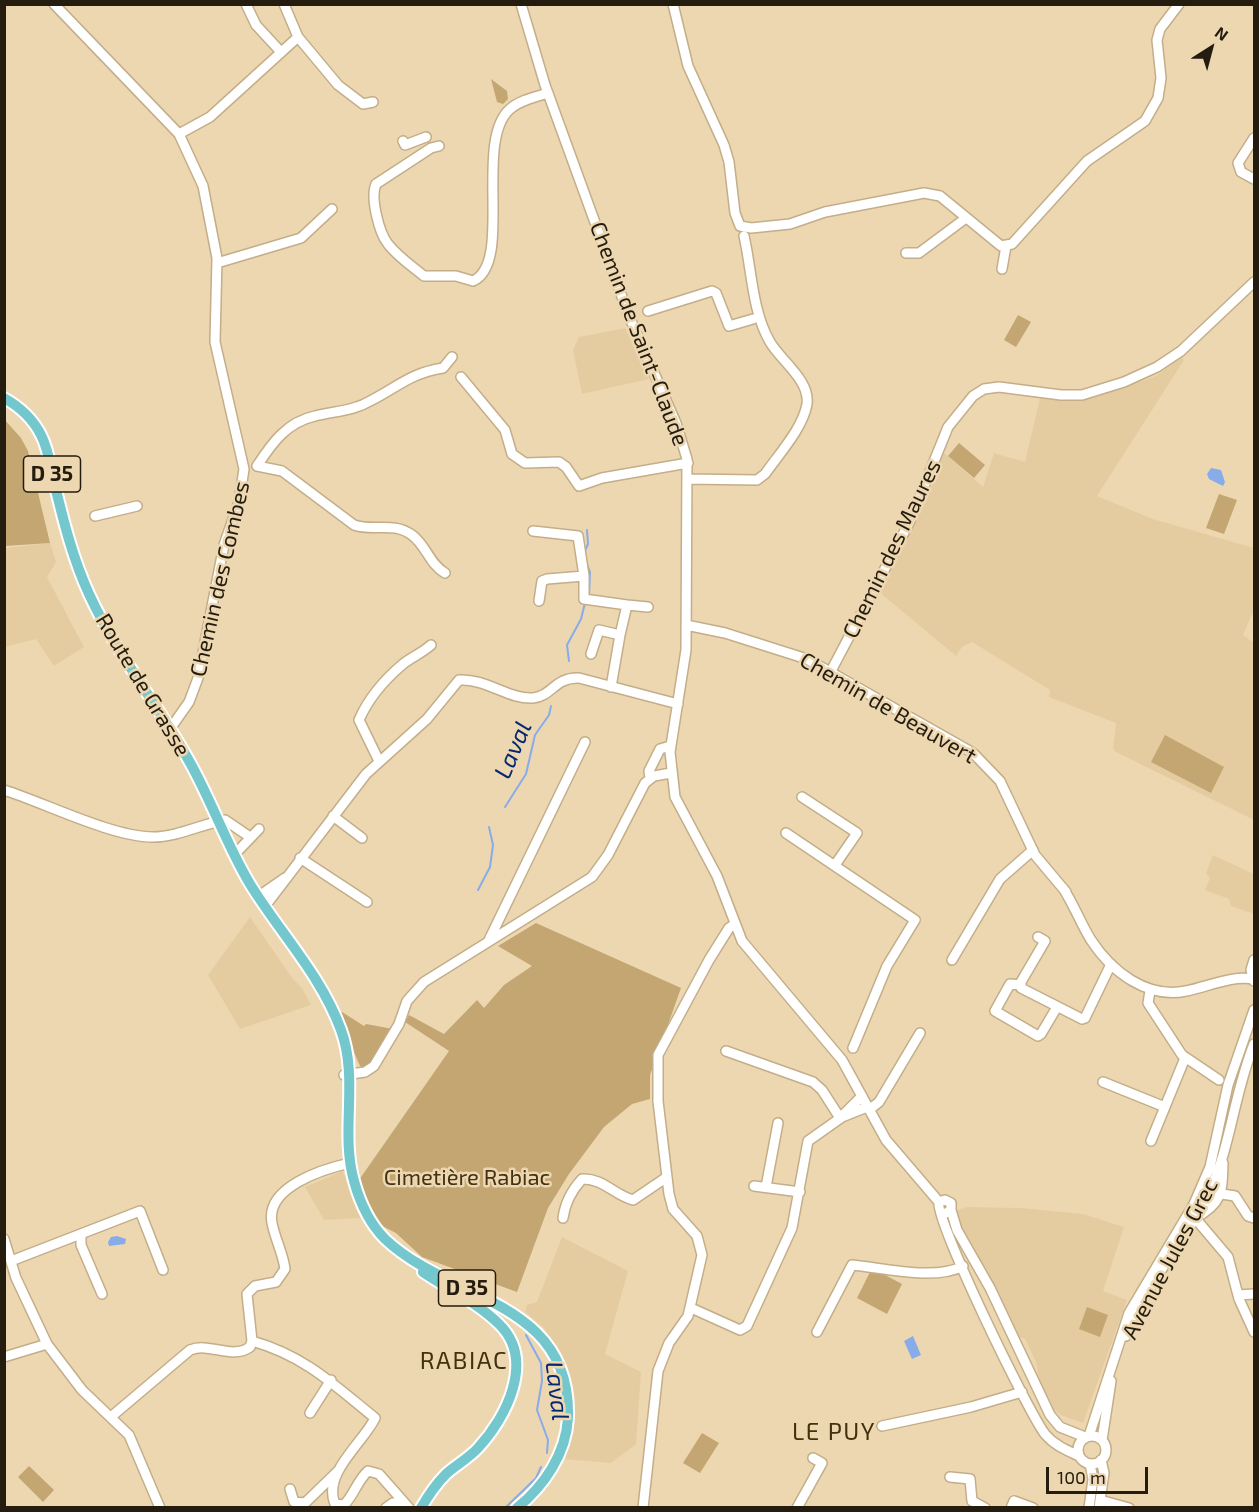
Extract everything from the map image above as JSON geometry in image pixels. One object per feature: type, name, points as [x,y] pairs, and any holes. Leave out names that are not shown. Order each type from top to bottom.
[{"type":"main road","name":"Route de Grasse","points":[[4,398],[24,413],[42,437],[69,542],[83,581],[114,644],[168,724],[200,781],[234,855],[261,902],[324,993],[342,1033],[347,1075]]},
{"type":"main road","name":"D 35","points":[[347,1075],[348,1164],[360,1212],[376,1236],[501,1326],[514,1353],[516,1370],[508,1406],[500,1423],[483,1443],[445,1475],[421,1508]]},
{"type":"main road","name":"D 35","points":[[348,1164],[361,1204],[386,1240],[417,1262],[522,1318],[544,1341],[561,1369],[567,1400],[567,1428],[561,1450],[548,1476],[517,1508]]},
{"type":"main road","points":[[482,1311],[464,1293],[486,1297]]},
{"type":"street","name":"Chemin des Combes","points":[[54,4],[180,134],[203,186],[217,263],[215,342],[244,470],[239,502],[224,545],[198,678],[185,708],[168,724]]},
{"type":"street","points":[[246,4],[255,25],[280,52]]},
{"type":"street","points":[[284,4],[298,37],[338,85],[363,104],[373,102]]},
{"type":"street","name":"Chemin de Saint-Claude","points":[[521,4],[548,93],[629,316],[676,423],[688,463],[685,668],[670,746],[671,773],[678,804],[717,876],[736,928],[842,1060],[886,1140],[939,1202],[938,1207],[946,1211]]},
{"type":"street","points":[[673,4],[688,66],[724,145],[729,162],[735,213],[744,230],[760,318],[774,349],[802,383],[807,393],[807,405],[795,430],[765,474],[757,480],[687,478]]},
{"type":"street","points":[[744,230],[790,224],[825,212],[924,193],[940,196],[995,242],[1006,246],[1012,244],[1024,234],[1087,161],[1145,121],[1158,98],[1161,78],[1157,40],[1160,29],[1179,4]]},
{"type":"street","points":[[180,134],[210,117],[298,37]]},
{"type":"street","points":[[439,146],[431,148],[376,184],[373,191],[375,209],[386,242],[424,276],[456,276],[473,281],[480,278],[489,264],[492,238],[491,181],[501,122],[508,110],[548,93]]},
{"type":"street","points":[[403,141],[405,145],[410,146],[426,137]]},
{"type":"street","points":[[1254,138],[1238,164],[1241,172],[1254,179]]},
{"type":"street","points":[[217,263],[301,238],[332,209]]},
{"type":"street","points":[[906,253],[919,253],[966,218]]},
{"type":"street","points":[[1002,269],[1006,246]]},
{"type":"street","name":"Chemin des Maures","points":[[831,670],[909,523],[948,427],[973,396],[988,387],[1082,395],[1124,382],[1157,367],[1181,351],[1254,282]]},
{"type":"street","points":[[648,311],[712,291],[716,293],[729,326],[753,319]]},
{"type":"street","points":[[445,573],[411,534],[389,526],[365,529],[354,525],[282,471],[257,466],[278,436],[304,419],[356,408],[373,400],[404,379],[426,370],[443,368],[452,357]]},
{"type":"street","points":[[461,377],[505,430],[512,454],[525,463],[559,462],[566,467],[579,486],[602,478],[688,463]]},
{"type":"street","points":[[95,516],[137,506]]},
{"type":"street","points":[[533,531],[578,536],[584,576],[584,600],[648,608]]},
{"type":"street","points":[[539,601],[542,582],[547,579],[584,576]]},
{"type":"street","points":[[611,687],[627,605]]},
{"type":"street","name":"Chemin de Beauvert","points":[[686,625],[807,658],[973,753],[1000,781],[1023,825],[1066,892],[1091,941],[1111,964],[1138,985],[1150,991]]},
{"type":"street","points":[[591,654],[599,630],[620,635]]},
{"type":"street","points":[[380,760],[359,720],[372,694],[405,662],[419,656],[431,645]]},
{"type":"street","points":[[261,902],[262,894],[285,878],[380,760],[427,719],[459,680],[471,679],[529,698],[541,696],[566,678],[678,704]]},
{"type":"street","points":[[489,942],[585,742]]},
{"type":"street","points":[[650,778],[649,771],[660,749],[670,746]]},
{"type":"street","points":[[347,1075],[365,1072],[374,1066],[399,1024],[407,1001],[417,989],[445,967],[592,877],[601,867],[638,794],[650,778],[671,773]]},
{"type":"street","points":[[4,790],[78,818],[147,837],[161,836],[218,821],[229,821],[250,837]]},
{"type":"street","points":[[802,797],[857,833],[835,865]]},
{"type":"street","points":[[333,816],[362,838]]},
{"type":"street","name":"Chemin de Beauvert","points":[[1023,825],[1033,850],[1066,892]]},
{"type":"street","points":[[234,855],[259,829]]},
{"type":"street","points":[[786,833],[915,920],[887,966],[853,1048]]},
{"type":"street","points":[[952,960],[1000,879],[1033,850]]},
{"type":"street","points":[[300,858],[367,902]]},
{"type":"street","points":[[643,1508],[661,1360],[691,1308],[702,1247],[697,1236],[673,1209],[658,1097],[658,1055],[709,960],[723,940],[736,928]]},
{"type":"street","points":[[1021,986],[1045,941],[1038,937]]},
{"type":"street","points":[[1233,979],[1253,963]]},
{"type":"street","points":[[1219,1080],[1185,1058],[1149,1003],[1150,991],[1181,992],[1233,979],[1254,980],[1253,963]]},
{"type":"street","points":[[1058,1007],[1038,1036],[995,1011],[1010,984],[1021,986],[1082,1019],[1085,1018],[1111,964]]},
{"type":"street","name":"Avenue Jules Grec","points":[[1087,1437],[1129,1313],[1194,1204],[1206,1177],[1213,1158],[1228,1085],[1254,1010]]},
{"type":"street","points":[[841,1117],[868,1109],[879,1102],[920,1033]]},
{"type":"street","name":"Avenue Jules Grec","points":[[1102,1440],[1109,1388],[1128,1330],[1195,1218],[1223,1156],[1238,1089],[1254,1044]]},
{"type":"street","points":[[726,1051],[813,1082],[822,1090],[841,1117]]},
{"type":"street","points":[[1151,1141],[1185,1058]]},
{"type":"street","points":[[1103,1082],[1165,1107]]},
{"type":"street","points":[[691,1308],[740,1330],[747,1326],[792,1228],[808,1141],[841,1117],[862,1096]]},
{"type":"street","points":[[766,1187],[778,1123]]},
{"type":"street","points":[[1223,1156],[1222,1194],[1209,1211],[1195,1218],[1228,1257],[1238,1295],[1254,1332]]},
{"type":"street","points":[[112,1416],[190,1350],[201,1347],[238,1352],[250,1347],[252,1341],[247,1294],[255,1286],[276,1282],[285,1269],[272,1222],[275,1201],[286,1188],[348,1164]]},
{"type":"street","points":[[563,1218],[564,1209],[573,1188],[582,1179],[593,1178],[622,1197],[633,1200],[667,1177]]},
{"type":"street","points":[[754,1186],[800,1192]]},
{"type":"street","points":[[1222,1194],[1235,1196],[1248,1216],[1254,1218]]},
{"type":"street","points":[[11,1261],[81,1236],[140,1211],[163,1269]]},
{"type":"street","points":[[946,1211],[990,1288],[1050,1415],[1067,1431],[1102,1440],[1106,1451],[1101,1460],[1090,1464]]},
{"type":"street","points":[[946,1211],[946,1231],[963,1266],[976,1302],[1031,1413],[1050,1439],[1090,1464],[1093,1479],[1089,1508]]},
{"type":"street","points":[[81,1236],[81,1245],[102,1294]]},
{"type":"street","points":[[4,1239],[11,1261],[47,1344],[82,1390],[112,1416],[129,1435],[160,1508]]},
{"type":"street","points":[[817,1332],[852,1265],[934,1274],[954,1271],[963,1266]]},
{"type":"street","points":[[1238,1295],[1254,1294]]},
{"type":"street","points":[[252,1341],[285,1353],[331,1380],[375,1418],[370,1429],[344,1459],[339,1469],[332,1497],[334,1504],[344,1505],[351,1498],[358,1481],[369,1471],[379,1474],[407,1506]]},
{"type":"street","points":[[4,1357],[47,1344]]},
{"type":"street","points":[[309,1413],[331,1380]]},
{"type":"street","points":[[882,1426],[971,1407],[1022,1392]]},
{"type":"street","points":[[1079,1456],[1078,1446],[1087,1437]]},
{"type":"street","points":[[796,1508],[822,1463],[813,1458]]},
{"type":"street","points":[[1101,1460],[1104,1473],[1099,1504],[1129,1508]]},
{"type":"street","points":[[290,1489],[294,1502],[305,1505],[339,1469]]},
{"type":"street","points":[[950,1477],[970,1479],[972,1500],[985,1508]]},
{"type":"street","points":[[1011,1508],[1014,1501],[1033,1508]]},
{"type":"street","points":[[386,1508],[393,1503],[407,1506]]},
{"type":"shaded area","points":[[625,328],[649,379],[582,394],[573,350],[579,337]]},
{"type":"shaded area","points":[[1182,357],[1184,360],[1097,496],[1153,519],[1254,548],[1254,610],[1243,635],[1254,643],[1254,820],[1116,752],[1113,749],[1116,723],[1049,697],[1050,690],[972,642],[962,647],[956,656],[878,591],[926,500],[943,452],[983,487],[994,453],[1025,462],[1040,398],[1079,400],[1096,397],[1156,376]]},
{"type":"shaded area","points":[[50,543],[56,562],[47,577],[84,647],[54,666],[36,639],[5,647],[5,548]]},
{"type":"shaded area","points":[[1213,855],[1254,874],[1254,914],[1231,906],[1229,899],[1205,890],[1210,878],[1206,873]]},
{"type":"shaded area","points":[[250,917],[293,979],[302,988],[311,1005],[240,1029],[208,975]]},
{"type":"shaded area","points":[[343,1171],[361,1218],[324,1220],[305,1187]]},
{"type":"shaded area","points":[[967,1207],[1021,1208],[1083,1214],[1124,1227],[1103,1291],[1127,1300],[1083,1423],[1061,1415],[1053,1409],[1040,1384],[1036,1362],[1025,1339],[1018,1336],[956,1216],[954,1211]]},
{"type":"shaded area","points":[[562,1237],[628,1271],[605,1354],[641,1372],[636,1444],[611,1463],[562,1459],[568,1378],[558,1351],[544,1328],[525,1312],[527,1305],[537,1302]]},
{"type":"green space","points":[[491,79],[507,91],[508,99],[503,104],[497,102]]},
{"type":"green space","points":[[1018,315],[1031,322],[1016,347],[1004,340]]},
{"type":"green space","points":[[4,419],[21,438],[28,451],[50,543],[5,546]]},
{"type":"green space","points":[[959,443],[985,465],[974,478],[948,456]]},
{"type":"green space","points":[[1219,494],[1237,500],[1224,534],[1206,528]]},
{"type":"green space","points":[[1165,735],[1224,767],[1211,793],[1151,762]]},
{"type":"green space","name":"Cimetière Rabiac","points":[[536,923],[681,988],[650,1075],[650,1099],[632,1104],[604,1127],[569,1174],[548,1208],[517,1292],[422,1257],[396,1233],[376,1223],[359,1180],[449,1051],[405,1022],[409,1015],[444,1034],[477,1000],[484,1008],[504,985],[532,966],[498,946]]},
{"type":"green space","points":[[342,1012],[364,1026],[366,1024],[393,1029],[369,1066],[361,1067],[359,1064],[340,1013]]},
{"type":"green space","points":[[872,1268],[902,1284],[887,1314],[857,1298]]},
{"type":"green space","points":[[1087,1307],[1108,1315],[1100,1337],[1079,1329]]},
{"type":"green space","points":[[702,1433],[719,1443],[700,1473],[683,1463]]},
{"type":"green space","points":[[29,1466],[54,1490],[43,1502],[18,1477]]},
{"type":"water","points":[[1211,468],[1221,470],[1225,482],[1223,486],[1209,479],[1207,474]]},
{"type":"water","points":[[111,1237],[126,1239],[125,1244],[109,1246],[108,1242]]},
{"type":"water","points":[[913,1336],[921,1355],[912,1359],[904,1341]]},
{"type":"waterway","name":"Laval","points":[[584,553],[588,544],[587,530]]},
{"type":"waterway","name":"Laval","points":[[586,562],[590,572],[589,597]]},
{"type":"waterway","name":"Laval","points":[[569,661],[567,645],[581,619],[585,603]]},
{"type":"waterway","name":"Laval","points":[[505,807],[526,774],[535,735],[549,715],[551,706]]},
{"type":"waterway","name":"Laval","points":[[478,890],[490,867],[493,845],[489,827]]},
{"type":"waterway","name":"Laval","points":[[526,1335],[541,1363],[542,1381],[537,1410],[548,1440],[547,1453]]},
{"type":"waterway","points":[[505,1508],[536,1478],[541,1467]]},
{"type":"district","name":"RABIAC","points":[[464,1361]]},
{"type":"district","name":"LE PUY","points":[[834,1432]]}]
